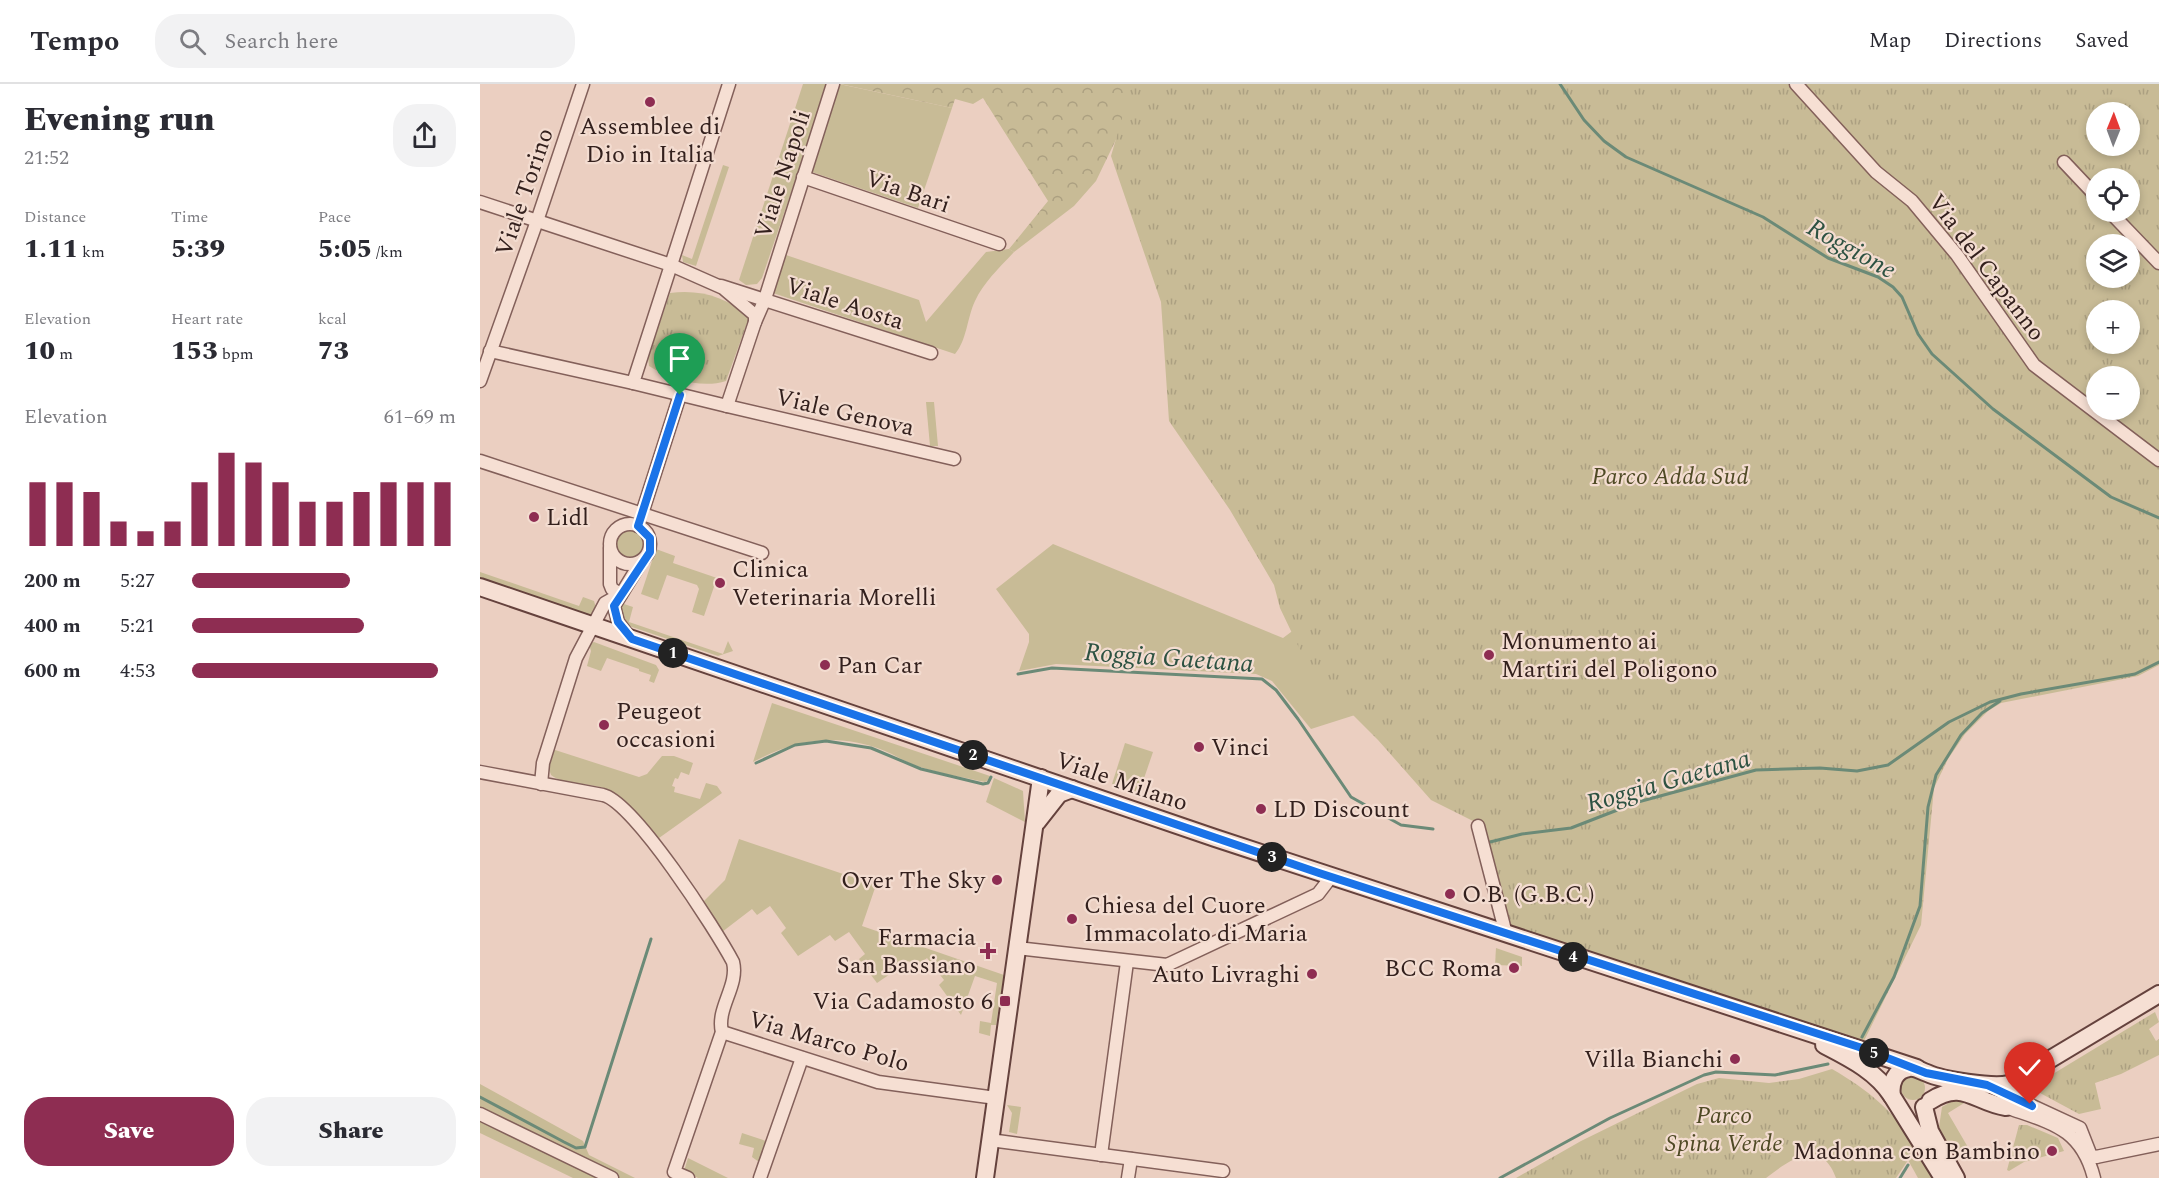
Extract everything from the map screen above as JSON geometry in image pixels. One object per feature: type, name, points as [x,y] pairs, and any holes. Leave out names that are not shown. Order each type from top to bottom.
[{"type":"street","name":"Viale Torino","points":[[480,381],[537,222],[582,84]]},
{"type":"street","points":[[490,351],[633,383],[729,84]]},
{"type":"street","name":"Viale Napoli","points":[[727,406],[765,299],[832,84]]},
{"type":"street","name":"Via del Capanno","points":[[1796,84],[1871,168],[1912,201],[1962,262],[2034,365],[2159,460]]},
{"type":"street","points":[[2064,162],[2086,185]]},
{"type":"street","name":"Via Bari","points":[[804,177],[999,244]]},
{"type":"street","points":[[480,202],[671,265],[718,285],[753,312],[755,322]]},
{"type":"street","points":[[2120,222],[2159,263]]},
{"type":"street","name":"Viale Napoli","points":[[746,292],[760,290],[770,277]]},
{"type":"street","name":"Viale Aosta","points":[[718,285],[746,292],[931,353]]},
{"type":"street","name":"Viale Genova","points":[[633,383],[954,459]]},
{"type":"street","points":[[632,639],[615,614],[614,603],[646,558],[651,545],[640,520],[680,395]]},
{"type":"street","points":[[480,461],[640,520],[762,553]]},
{"type":"street","points":[[621,594],[612,589],[610,584],[610,547],[617,529],[640,520]]},
{"type":"street","points":[[610,547],[612,553],[627,565],[641,562]]},
{"type":"street","name":"Viale Milano","points":[[480,587],[1331,877],[1921,1071],[1987,1085]]},
{"type":"street","points":[[541,784],[543,763],[572,670],[606,601],[621,594]]},
{"type":"street","points":[[480,772],[607,796],[615,801],[651,839],[733,962],[735,972],[721,1019],[722,1032],[674,1172],[688,1178]]},
{"type":"street","points":[[985,1178],[1041,778]]},
{"type":"street","points":[[1034,827],[1059,794],[1072,789]]},
{"type":"street","points":[[1478,826],[1506,934]]},
{"type":"street","points":[[1017,948],[1155,966],[1174,963],[1318,894],[1331,877]]},
{"type":"street","points":[[1101,1155],[1127,962]]},
{"type":"street","points":[[1987,1085],[2009,1084],[2043,1066],[2159,994]]},
{"type":"street","name":"Viale Milano","points":[[1751,1014],[1853,1060],[1882,1082],[1943,1178]]},
{"type":"street","name":"Via Marco Polo","points":[[722,1032],[878,1082],[996,1098]]},
{"type":"street","points":[[760,1178],[802,1058]]},
{"type":"street","points":[[2011,1103],[2043,1066]]},
{"type":"street","points":[[1956,1178],[1930,1131],[1927,1104],[1934,1088],[1921,1071],[1906,1069],[1896,1075],[1891,1085],[1895,1101],[1908,1110],[1927,1104],[1943,1094],[1964,1092],[2032,1106],[2080,1128],[2094,1167]]},
{"type":"street","points":[[2029,1081],[2026,1096],[2032,1106]]},
{"type":"street","points":[[1987,1085],[2011,1103],[2070,1133],[2094,1167]]},
{"type":"street","points":[[480,1114],[612,1178]]},
{"type":"street","points":[[990,1140],[1131,1159],[1207,1173],[1223,1171]]},
{"type":"street","points":[[2094,1167],[2159,1144]]},
{"type":"street","points":[[1128,1178],[1131,1159]]},
{"type":"green space","points":[[803,84],[828,84],[762,278],[757,284],[746,285],[739,280]]},
{"type":"green space","points":[[839,84],[952,108],[918,208],[812,172]]},
{"type":"green space","points":[[840,84],[1196,84],[1124,123],[1096,181],[1074,206],[1014,252],[1009,249],[1048,201],[983,98],[973,104],[955,99],[952,108]]},
{"type":"green space","name":"Parco Adda Sud","points":[[1132,84],[2159,84],[2159,665],[2138,676],[2001,703],[1988,711],[1965,734],[1948,759],[1934,788],[1921,925],[1862,1045],[1505,923],[1479,824],[1431,800],[1378,740],[1311,673],[1280,608],[1274,585],[1230,510],[1169,421],[1161,302],[1111,156]]},
{"type":"green space","points":[[723,165],[729,167],[696,266],[683,262],[682,255],[692,259]]},
{"type":"green space","points":[[1009,249],[1014,252],[988,281],[975,301],[962,342],[955,354],[773,293],[786,255],[919,300],[926,322],[986,252]]},
{"type":"green space","points":[[692,292],[713,296],[732,305],[749,318],[726,381],[696,383],[676,379],[649,366],[648,357],[670,293]]},
{"type":"green space","points":[[926,402],[934,402],[938,446],[930,446]]},
{"type":"green space","points":[[631,529],[642,533],[646,544],[642,555],[631,559],[620,555],[616,544],[620,533]]},
{"type":"green space","points":[[1053,544],[1283,638],[1295,629],[1355,715],[1311,729],[1272,681],[1256,674],[1056,664],[1019,671],[1029,642],[1029,634],[996,589]]},
{"type":"green space","points":[[656,549],[675,556],[673,563],[717,578],[704,616],[692,612],[699,589],[697,585],[667,575],[658,600],[641,594]]},
{"type":"green space","points":[[480,572],[579,606],[583,597],[594,601],[596,608],[593,614],[587,615],[480,578]]},
{"type":"green space","points":[[620,605],[633,607],[629,622],[723,654],[728,641],[733,651],[718,656],[629,626],[622,621]]},
{"type":"green space","points":[[594,642],[656,665],[659,670],[654,683],[649,681],[651,675],[607,658],[601,671],[587,666],[591,651],[589,644]]},
{"type":"green space","points":[[772,703],[990,776],[985,782],[940,773],[914,765],[868,745],[851,741],[801,743],[753,762]]},
{"type":"green space","points":[[1125,743],[1153,752],[1139,793],[1112,784]]},
{"type":"green space","points":[[552,749],[639,777],[647,774],[662,756],[674,756],[693,763],[689,775],[681,772],[678,779],[675,778],[672,786],[675,787],[674,792],[700,799],[706,783],[717,786],[722,793],[659,838],[627,804],[613,793],[599,787],[563,781],[551,775],[548,766]]},
{"type":"green space","points":[[994,778],[1023,791],[1025,822],[986,802]]},
{"type":"green space","points":[[739,839],[876,885],[862,926],[1004,975],[996,1025],[991,1025],[990,1036],[979,1033],[980,1021],[991,1023],[997,983],[975,976],[961,1015],[939,985],[944,980],[927,958],[915,968],[909,961],[877,983],[859,959],[865,954],[849,932],[835,941],[830,935],[798,956],[781,933],[786,928],[770,906],[757,915],[752,909],[722,932],[702,903],[725,880]]},
{"type":"green space","points":[[1496,948],[1522,957],[1522,966],[1495,965]]},
{"type":"green space","points":[[2155,1012],[2159,1022],[2149,1029],[2156,1041],[2159,1039],[2159,1055],[2121,1074],[2095,1083],[2101,1109],[2079,1114],[2040,1093],[2039,1086],[2043,1080]]},
{"type":"green space","name":"Parco Spina Verde","points":[[1832,1069],[1858,1085],[1879,1102],[1899,1122],[1917,1147],[1896,1178],[1836,1178],[1830,1165],[1822,1158],[1813,1155],[1794,1159],[1766,1178],[1516,1178],[1581,1141],[1697,1084],[1719,1078],[1769,1083],[1799,1079]]},
{"type":"green space","points":[[1913,1076],[1922,1079],[1925,1088],[1922,1097],[1913,1100],[1904,1097],[1901,1088],[1904,1079]]},
{"type":"green space","points":[[480,1084],[583,1141],[589,1155],[635,1178],[573,1178],[480,1133]]},
{"type":"green space","points":[[1956,1099],[1969,1100],[1948,1113],[1969,1149],[1955,1158],[1939,1127],[1942,1107]]},
{"type":"green space","points":[[1007,1105],[1021,1107],[1017,1134],[1009,1132],[1012,1113]]},
{"type":"green space","points":[[2019,1125],[2027,1125],[2058,1138],[2064,1151],[2024,1162],[2007,1170]]},
{"type":"green space","points":[[742,1133],[766,1141],[759,1162],[752,1157],[754,1148],[739,1144]]},
{"type":"green space","points":[[1917,1147],[1935,1178],[1918,1178],[1908,1160]]},
{"type":"green space","points":[[688,1158],[728,1178],[698,1178],[684,1171]]},
{"type":"waterway","name":"Roggione","points":[[1560,84],[1584,120],[1604,141],[1626,157],[1763,217],[1828,258],[1878,277],[1893,287],[1902,297],[1918,334],[1932,354],[1993,409],[2111,497],[2159,518]]},
{"type":"waterway","name":"Roggia Gaetana","points":[[1490,842],[1522,834],[1571,828],[1638,802],[1756,770],[1820,768],[1857,771],[1888,765],[1949,722],[1990,702],[2021,694],[2135,674],[2159,662]]},
{"type":"waterway","name":"Roggia Gaetana","points":[[1018,674],[1052,668],[1262,679],[1276,690],[1298,719],[1351,797],[1401,825],[1433,829]]},
{"type":"waterway","points":[[1862,1037],[1894,977],[1920,906],[1928,807],[1936,775],[1961,735],[1982,713],[2000,701]]},
{"type":"waterway","name":"Roggia Gaetana","points":[[756,763],[795,745],[826,741],[871,748],[921,769],[983,784],[988,783],[991,777]]},
{"type":"waterway","points":[[480,1097],[576,1148],[585,1147],[651,939]]},
{"type":"waterway","points":[[1500,1178],[1610,1118],[1704,1075],[1716,1072],[1775,1075],[1828,1064]]},
{"type":"waterway","points":[[1900,1178],[1908,1165]]},
{"type":"place","name":"Assemblee di Dio in Italia","points":[[650,102]]},
{"type":"place","name":"Lidl","points":[[534,517]]},
{"type":"place","name":"Clinica Veterinaria Morelli","points":[[720,583]]},
{"type":"place","name":"Monumento ai Martiri del Poligono","points":[[1489,655]]},
{"type":"place","name":"Pan Car","points":[[825,665]]},
{"type":"place","name":"Peugeot occasioni","points":[[604,725]]},
{"type":"place","name":"Vinci","points":[[1199,747]]},
{"type":"place","name":"LD Discount","points":[[1261,809]]},
{"type":"place","name":"Over The Sky","points":[[997,880]]},
{"type":"place","name":"O.B. (G.B.C.)","points":[[1450,894]]},
{"type":"place","name":"Chiesa del Cuore Immacolato di Maria","points":[[1072,919]]},
{"type":"place","name":"Farmacia San Bassiano","points":[[988,951]]},
{"type":"place","name":"BCC Roma","points":[[1514,968]]},
{"type":"place","name":"Auto Livraghi","points":[[1312,974]]},
{"type":"place","name":"Via Cadamosto 6","points":[[1005,1001]]},
{"type":"place","name":"Villa Bianchi","points":[[1735,1059]]},
{"type":"place","name":"Madonna con Bambino","points":[[2052,1151]]},
{"type":"route","points":[[680,395],[638,526],[647,532],[650,538],[650,552],[641,562],[614,606],[618,622],[632,639],[1319,873],[1631,976],[1859,1047],[1926,1073],[1987,1085],[2032,1106],[2030,1104]]}]
